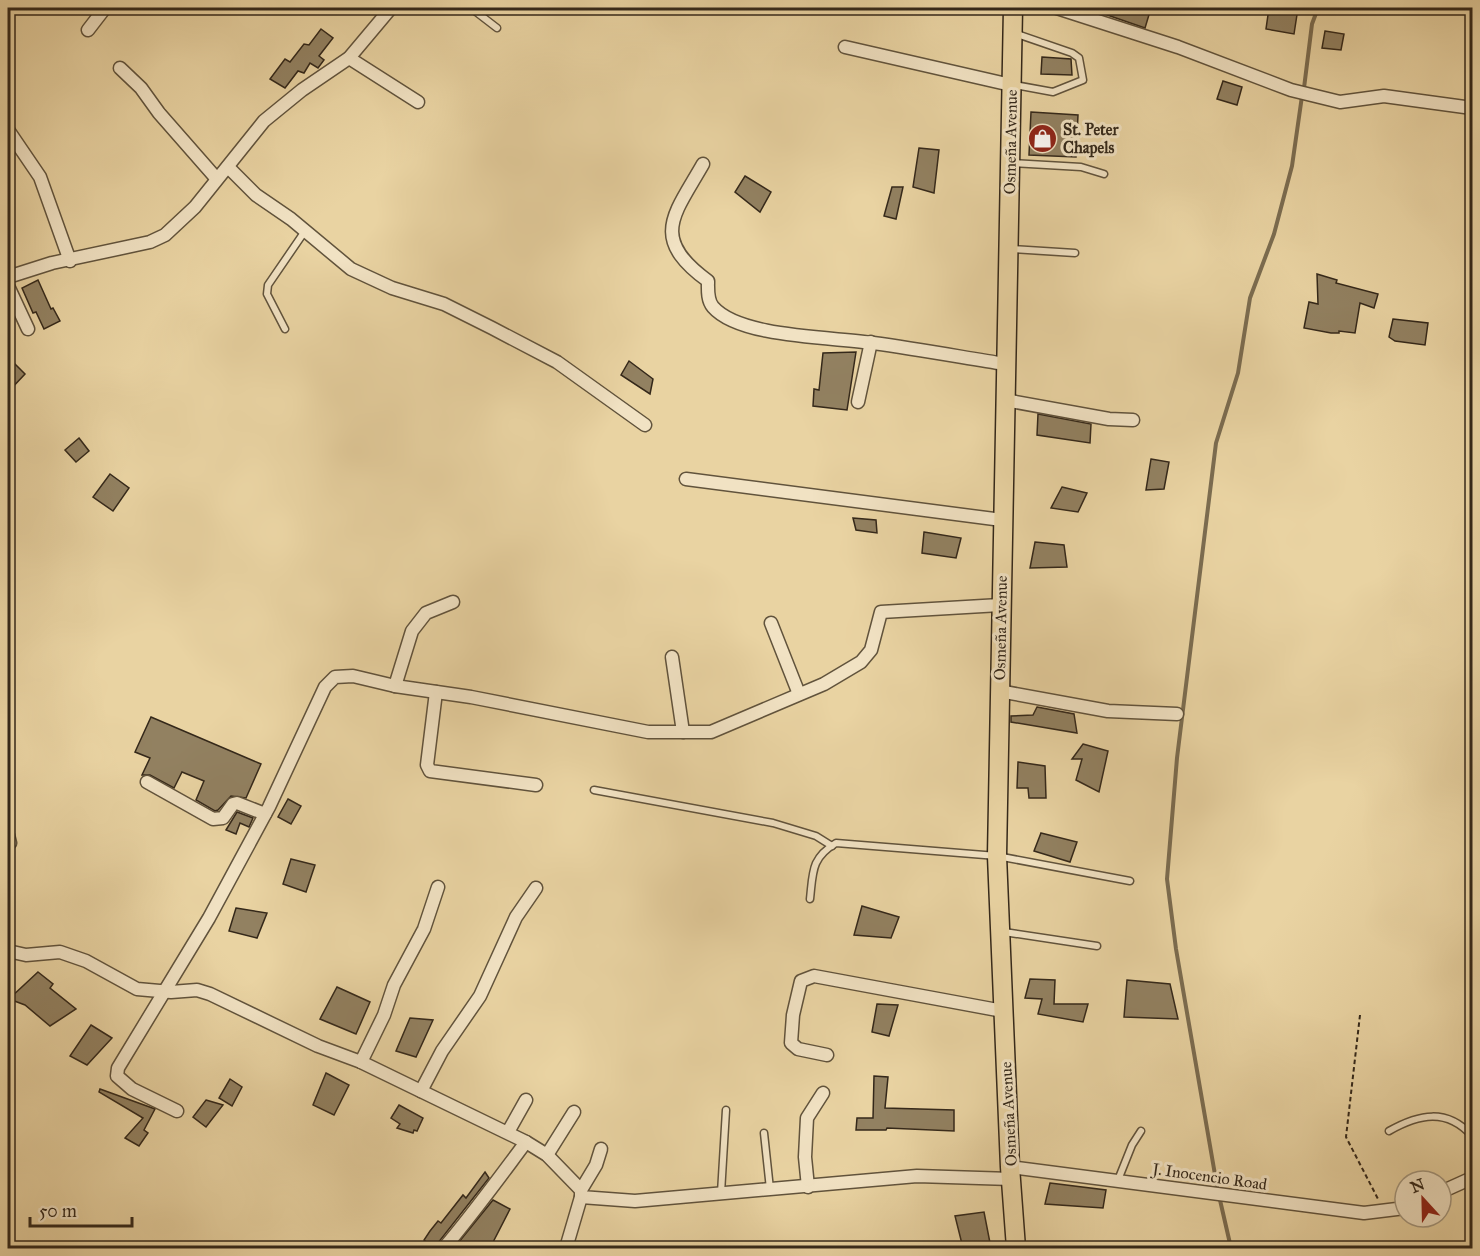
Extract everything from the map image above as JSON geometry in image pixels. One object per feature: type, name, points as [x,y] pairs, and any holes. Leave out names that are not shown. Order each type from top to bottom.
[{"type":"main road","name":"Osmeña Avenue","points":[[1013,8],[997,856],[1010,1173],[1016,1248]]},
{"type":"street","points":[[88,30],[105,8]]},
{"type":"street","points":[[8,277],[52,263],[70,261],[150,242],[165,235],[195,207],[264,121],[302,90],[349,58],[391,8]]},
{"type":"street","points":[[1057,8],[1178,47],[1291,90],[1340,102],[1384,96],[1473,108]]},
{"type":"street","points":[[845,47],[1011,85]]},
{"type":"street","points":[[349,58],[418,102]]},
{"type":"street","points":[[120,68],[141,88],[159,113],[216,178]]},
{"type":"street","points":[[8,130],[40,177],[70,261]]},
{"type":"street","points":[[703,164],[670,227],[674,244],[681,255],[693,270],[708,281],[709,301],[713,308],[736,322],[788,335],[871,342],[1005,364]]},
{"type":"street","points":[[228,167],[256,195],[351,269],[392,288],[444,304],[557,363],[645,425]]},
{"type":"street","points":[[8,286],[28,329]]},
{"type":"street","points":[[858,402],[871,342]]},
{"type":"street","points":[[1005,400],[1109,419],[1132,420]]},
{"type":"street","points":[[686,478],[1002,520]]},
{"type":"street","points":[[395,687],[412,631],[426,613],[453,602]]},
{"type":"street","points":[[177,1111],[132,1089],[117,1076],[118,1068],[209,918],[265,814],[325,687],[335,677],[352,676],[395,687],[436,692],[648,732],[721,730],[824,684],[867,657],[881,612],[1000,605]]},
{"type":"street","points":[[771,623],[799,694]]},
{"type":"street","points":[[672,657],[683,732]]},
{"type":"street","points":[[999,691],[1108,711],[1177,714]]},
{"type":"street","points":[[436,692],[427,765],[430,771],[536,785]]},
{"type":"street","points":[[147,782],[213,819],[223,818],[233,804],[237,803],[265,814]]},
{"type":"street","points":[[8,835],[10,843],[8,845]]},
{"type":"street","points":[[361,1062],[384,1015],[394,985],[424,929],[438,887]]},
{"type":"street","points":[[421,1091],[442,1051],[480,996],[516,917],[536,888]]},
{"type":"street","points":[[8,951],[26,955],[60,952],[86,961],[130,986],[163,992],[197,990],[210,994],[318,1046],[361,1062],[508,1132],[547,1155],[581,1194]]},
{"type":"street","points":[[827,1055],[798,1049],[790,1042],[793,1015],[801,981],[814,976],[1003,1011]]},
{"type":"street","points":[[808,1187],[805,1157],[807,1118],[823,1093]]},
{"type":"street","points":[[508,1132],[526,1100]]},
{"type":"street","points":[[547,1155],[574,1112]]},
{"type":"street","points":[[444,1248],[458,1229],[472,1217],[526,1142]]},
{"type":"street","points":[[567,1248],[581,1194],[596,1165],[601,1149]]},
{"type":"street","name":"J. Inocencio Road","points":[[581,1194],[635,1201],[917,1176],[1010,1173],[1118,1180],[1364,1213],[1393,1211]]},
{"type":"street","points":[[1453,1187],[1473,1178]]},
{"type":"lane","points":[[471,8],[497,28]]},
{"type":"lane","points":[[1011,85],[1053,92],[1083,80],[1080,58],[1072,53],[1012,32]]},
{"type":"lane","points":[[1010,163],[1081,167],[1104,174]]},
{"type":"lane","points":[[285,330],[267,294],[268,285],[305,231]]},
{"type":"lane","points":[[1008,249],[1075,253]]},
{"type":"lane","points":[[594,790],[773,823],[816,836],[832,846]]},
{"type":"lane","points":[[810,899],[813,867],[823,851],[836,843],[997,856],[1130,881]]},
{"type":"lane","points":[[1000,932],[1097,946]]},
{"type":"lane","points":[[721,1193],[726,1110]]},
{"type":"lane","points":[[1389,1131],[1409,1120],[1435,1115],[1465,1128],[1473,1136]]},
{"type":"lane","points":[[1118,1180],[1132,1145],[1141,1131]]},
{"type":"lane","points":[[764,1133],[770,1189]]},
{"type":"path","points":[[1360,1015],[1346,1137],[1384,1213]]},
{"type":"building","points":[[1087,8],[1151,8],[1145,28]]},
{"type":"building","points":[[1269,8],[1298,8],[1294,34],[1266,29]]},
{"type":"building","points":[[321,29],[333,38],[319,56],[324,60],[318,68],[310,63],[304,73],[298,71],[285,88],[270,79],[285,59],[290,62],[304,44],[309,45]]},
{"type":"building","points":[[1325,31],[1344,34],[1341,50],[1322,48]]},
{"type":"building","points":[[1042,57],[1071,59],[1072,75],[1041,74]]},
{"type":"building","points":[[1223,81],[1242,87],[1237,105],[1217,99]]},
{"type":"building","points":[[1031,112],[1078,115],[1076,157],[1029,155]]},
{"type":"building","points":[[919,148],[939,150],[934,193],[913,187]]},
{"type":"building","points":[[745,176],[771,192],[760,212],[735,192]]},
{"type":"building","points":[[892,187],[903,187],[896,219],[884,216]]},
{"type":"building","points":[[1317,274],[1337,280],[1336,283],[1378,294],[1374,308],[1360,303],[1355,333],[1339,331],[1339,333],[1331,333],[1304,328],[1309,302],[1318,304]]},
{"type":"building","points":[[38,280],[51,309],[53,308],[60,321],[44,329],[36,312],[33,313],[22,288]]},
{"type":"building","points":[[1393,319],[1428,323],[1425,345],[1395,341],[1389,337]]},
{"type":"building","points":[[856,352],[847,410],[813,406],[814,389],[819,390],[823,353]]},
{"type":"building","points":[[629,361],[653,379],[650,394],[621,375]]},
{"type":"building","points":[[14,363],[25,374],[8,392],[8,370]]},
{"type":"building","points":[[1038,414],[1091,424],[1090,443],[1037,435]]},
{"type":"building","points":[[79,438],[89,451],[76,462],[65,450]]},
{"type":"building","points":[[1151,459],[1169,462],[1164,489],[1146,490]]},
{"type":"building","points":[[110,474],[129,488],[113,511],[93,497]]},
{"type":"building","points":[[1062,487],[1087,493],[1078,512],[1051,508]]},
{"type":"building","points":[[853,518],[876,520],[877,533],[856,530]]},
{"type":"building","points":[[924,532],[961,538],[956,558],[922,553]]},
{"type":"building","points":[[1035,542],[1064,545],[1067,567],[1030,568]]},
{"type":"building","points":[[1037,707],[1074,714],[1077,733],[1011,722],[1011,716],[1033,715]]},
{"type":"building","points":[[151,717],[261,764],[246,798],[231,796],[215,811],[196,800],[204,781],[182,772],[174,788],[150,775],[142,775],[150,758],[135,752]]},
{"type":"building","points":[[1083,744],[1108,751],[1099,792],[1076,780],[1082,759],[1072,759]]},
{"type":"building","points":[[1018,762],[1045,766],[1046,798],[1029,798],[1028,788],[1017,788]]},
{"type":"building","points":[[288,799],[301,806],[291,824],[278,817]]},
{"type":"building","points":[[237,812],[253,818],[249,827],[240,823],[236,834],[226,830]]},
{"type":"building","points":[[1041,833],[1077,842],[1070,862],[1034,851]]},
{"type":"building","points":[[291,859],[315,865],[306,892],[283,884]]},
{"type":"building","points":[[862,906],[899,917],[891,938],[854,935]]},
{"type":"building","points":[[236,908],[267,913],[257,938],[229,931]]},
{"type":"building","points":[[38,972],[53,984],[50,988],[76,1009],[50,1026],[25,1005],[9,999]]},
{"type":"building","points":[[1030,979],[1055,980],[1054,1004],[1088,1004],[1083,1022],[1038,1014],[1042,999],[1025,998]]},
{"type":"building","points":[[1127,980],[1170,984],[1178,1019],[1124,1017]]},
{"type":"building","points":[[337,987],[370,1002],[356,1034],[320,1019]]},
{"type":"building","points":[[877,1004],[898,1005],[889,1036],[872,1032]]},
{"type":"building","points":[[410,1018],[433,1020],[416,1057],[396,1051]]},
{"type":"building","points":[[91,1025],[112,1038],[87,1065],[70,1056]]},
{"type":"building","points":[[326,1073],[349,1085],[334,1115],[313,1105]]},
{"type":"building","points":[[874,1076],[888,1077],[885,1108],[954,1110],[954,1131],[887,1128],[886,1130],[856,1130],[857,1118],[873,1118]]},
{"type":"building","points":[[230,1079],[242,1087],[232,1106],[219,1098]]},
{"type":"building","points":[[100,1089],[155,1109],[144,1130],[148,1133],[139,1146],[125,1138],[143,1118],[99,1092]]},
{"type":"building","points":[[206,1100],[223,1105],[206,1127],[193,1117]]},
{"type":"building","points":[[399,1105],[423,1118],[417,1131],[414,1130],[413,1133],[397,1128],[400,1124],[391,1118]]},
{"type":"building","points":[[485,1172],[489,1178],[434,1248],[424,1240],[430,1231],[438,1221],[441,1223],[463,1195],[466,1198]]},
{"type":"building","points":[[1050,1183],[1106,1190],[1103,1208],[1045,1204]]},
{"type":"building","points":[[493,1200],[510,1209],[490,1248],[454,1248]]},
{"type":"building","points":[[984,1212],[991,1248],[963,1248],[955,1216]]},
{"type":"waterway","points":[[1304,88],[1312,24],[1318,8]]},
{"type":"waterway","points":[[1218,1192],[1176,949],[1167,879],[1177,758],[1216,443],[1238,373],[1250,298],[1274,234],[1292,166],[1302,96]]},
{"type":"waterway","points":[[1220,1200],[1231,1248]]},
{"type":"place","name":"St. Peter Chapels","points":[[1042,138]]}]
